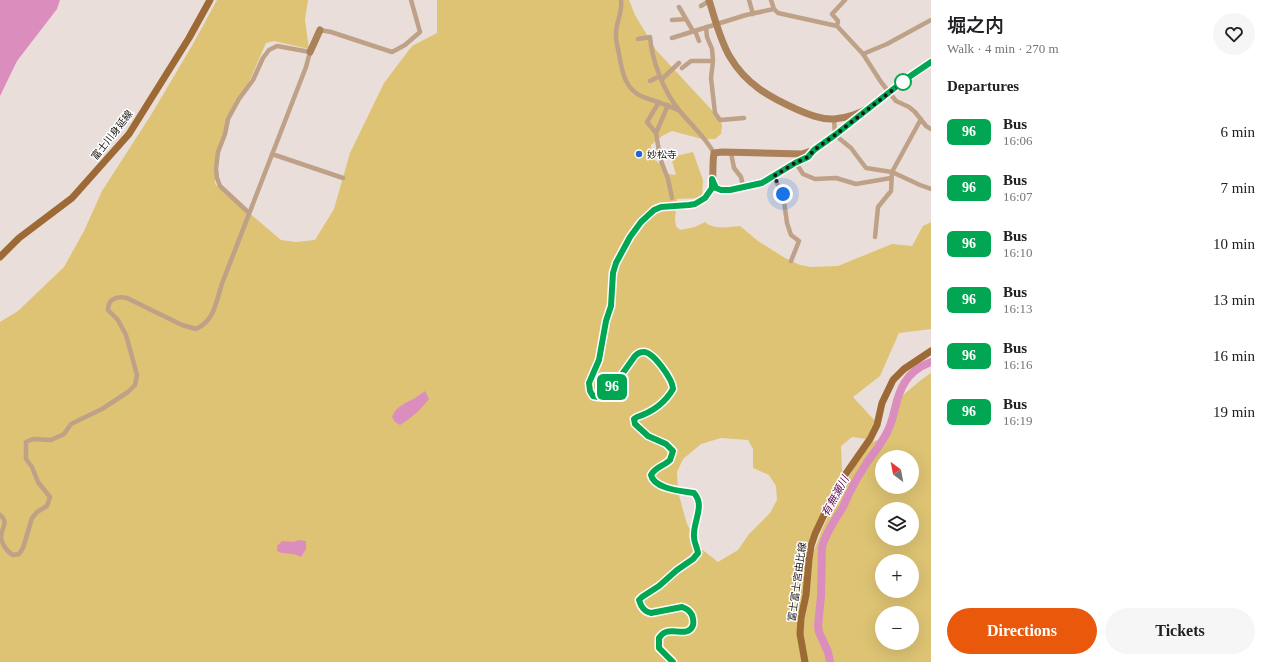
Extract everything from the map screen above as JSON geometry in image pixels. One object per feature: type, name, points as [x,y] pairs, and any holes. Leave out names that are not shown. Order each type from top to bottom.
[{"type":"main road","name":"富士川身延線","points":[[0,257],[19,238],[72,198],[129,134],[210,0]]},
{"type":"main road","name":"富士富士宮由比線","points":[[805,662],[800,634],[801,618],[806,596],[810,552],[815,534],[838,485],[870,439],[877,425],[882,403],[893,380],[904,369],[931,351]]},
{"type":"street","points":[[0,515],[3,517],[5,524],[1,536],[4,545],[8,552],[13,555],[19,554],[23,548],[32,518],[37,512],[47,506],[50,497],[38,482],[32,467],[26,459],[26,442],[33,439],[52,440],[64,434],[71,424],[102,409],[128,392],[135,385],[137,375],[126,335],[118,320],[108,310],[108,304],[113,298],[119,296],[127,298],[188,328],[196,329],[202,327],[214,312],[221,286],[306,67],[310,52],[320,30],[331,32],[392,52],[420,32],[411,0]]},
{"type":"street","points":[[621,0],[622,10],[617,23],[616,36],[624,77],[632,89],[640,95],[680,111]]},
{"type":"street","points":[[701,6],[709,0],[729,56],[747,79],[765,94],[812,116],[834,119],[847,117],[869,108]]},
{"type":"street","points":[[749,0],[753,14]]},
{"type":"street","points":[[772,0],[774,9],[778,13],[838,26]]},
{"type":"street","points":[[845,0],[832,14],[838,21],[838,26],[863,54],[896,101],[909,107],[926,126],[931,129]]},
{"type":"street","points":[[679,7],[699,41]]},
{"type":"street","points":[[672,38],[706,27],[774,9]]},
{"type":"street","points":[[672,20],[686,19]]},
{"type":"street","points":[[863,54],[887,44],[931,20]]},
{"type":"street","points":[[706,27],[707,37],[712,49],[713,61],[711,78],[716,116],[720,120],[744,118]]},
{"type":"street","points":[[638,39],[650,37],[655,64],[674,103],[694,126],[714,153],[712,188],[705,198],[689,205],[661,207],[654,210],[641,222],[630,237],[616,263],[613,273],[611,306],[606,321],[599,360],[589,383],[590,391],[593,396],[603,396],[615,384],[635,356],[643,352],[647,352],[655,358],[673,385],[673,389],[664,401],[656,408],[634,419],[635,424],[648,436],[666,444],[673,451],[670,460],[652,472],[651,475],[654,481],[661,486],[694,493],[698,497],[699,503],[698,518],[694,532],[694,539],[698,553],[693,559],[639,600],[643,609],[647,612],[651,613],[682,607],[691,613],[693,618],[691,628],[684,632],[668,631],[662,634],[659,638],[659,648],[673,662]]},
{"type":"street","points":[[887,44],[890,50]]},
{"type":"street","points":[[249,213],[220,186],[217,178],[216,169],[218,152],[225,134],[228,118],[239,99],[253,80],[263,58],[269,50],[277,46],[310,52]]},
{"type":"street","points":[[682,68],[691,61],[713,61]]},
{"type":"street","points":[[712,179],[716,188],[721,190],[730,190],[762,183],[808,157],[814,150],[931,62]]},
{"type":"street","points":[[650,81],[661,78],[679,63]]},
{"type":"street","points":[[656,132],[647,122],[659,102]]},
{"type":"street","points":[[668,105],[656,132],[660,158],[668,179],[672,198]]},
{"type":"street","points":[[834,119],[835,135],[851,148],[866,168],[892,172],[931,189]]},
{"type":"street","points":[[875,237],[878,207],[891,191],[892,172],[921,119]]},
{"type":"street","points":[[714,153],[802,154],[814,150]]},
{"type":"street","points":[[731,153],[734,168],[741,177],[743,186]]},
{"type":"street","points":[[272,154],[343,178]]},
{"type":"street","points":[[796,163],[803,174],[815,179],[836,178],[856,184],[891,178]]},
{"type":"street","points":[[774,176],[783,194],[787,223],[791,235],[799,241],[791,261]]},
{"type":"shaded area","points":[[0,0],[60,0],[57,9],[17,61],[0,96]]},
{"type":"shaded area","points":[[217,0],[308,0],[305,20],[309,49],[274,41],[266,43],[249,82],[228,117],[224,137],[215,162],[215,184],[281,240],[296,242],[315,240],[334,209],[350,153],[384,83],[412,46],[437,33],[437,0],[629,0],[635,15],[656,50],[721,120],[721,134],[715,139],[702,139],[672,131],[662,136],[651,145],[652,156],[669,174],[676,175],[671,157],[693,152],[703,180],[702,198],[677,199],[675,219],[676,226],[680,230],[695,227],[705,222],[708,225],[717,227],[740,226],[758,241],[785,258],[800,265],[811,267],[838,266],[892,244],[912,246],[923,226],[931,222],[931,329],[899,333],[880,376],[853,397],[875,421],[866,439],[852,437],[841,446],[842,472],[814,530],[811,559],[823,527],[858,460],[872,442],[883,438],[903,395],[931,373],[931,662],[0,662],[0,322],[18,311],[64,267],[84,231],[102,191],[151,115]],"holes":[[[721,438],[748,440],[753,449],[753,468],[769,475],[776,486],[777,500],[770,513],[749,534],[738,550],[718,562],[700,548],[687,524],[678,492],[677,472],[683,459],[701,444]]]},
{"type":"shaded area","points":[[425,391],[429,399],[419,410],[400,425],[395,422],[392,417],[397,409]]},
{"type":"shaded area","points":[[298,540],[306,541],[306,549],[301,557],[277,551],[277,546],[282,541],[294,542]]},
{"type":"waterway","name":"有無瀬川","points":[[830,662],[828,652],[819,632],[818,626],[821,596],[822,547],[831,526],[843,507],[856,480],[887,433],[899,393],[905,382],[916,370],[931,362]]},
{"type":"bus line","name":"96","points":[[673,662],[659,648],[659,638],[662,634],[668,631],[684,632],[691,628],[693,624],[691,613],[682,607],[651,613],[643,609],[639,600],[693,559],[698,553],[694,539],[694,532],[698,518],[699,503],[698,497],[694,493],[661,486],[654,481],[651,475],[652,472],[666,464],[670,460],[673,451],[666,444],[648,436],[634,422],[634,419],[637,417],[656,408],[673,389],[672,382],[655,358],[647,352],[639,353],[635,356],[615,384],[603,396],[593,396],[590,391],[589,383],[599,360],[606,321],[611,306],[613,273],[616,263],[630,237],[648,214],[654,210],[661,207],[695,204],[705,198],[712,188],[712,179],[716,188],[721,190],[730,190],[762,183],[808,157],[814,150],[906,79],[931,62]]},
{"type":"place","name":"妙松寺","points":[[639,154]]},
{"type":"route","points":[[783,194],[774,176],[808,157],[814,150],[903,82]]}]
